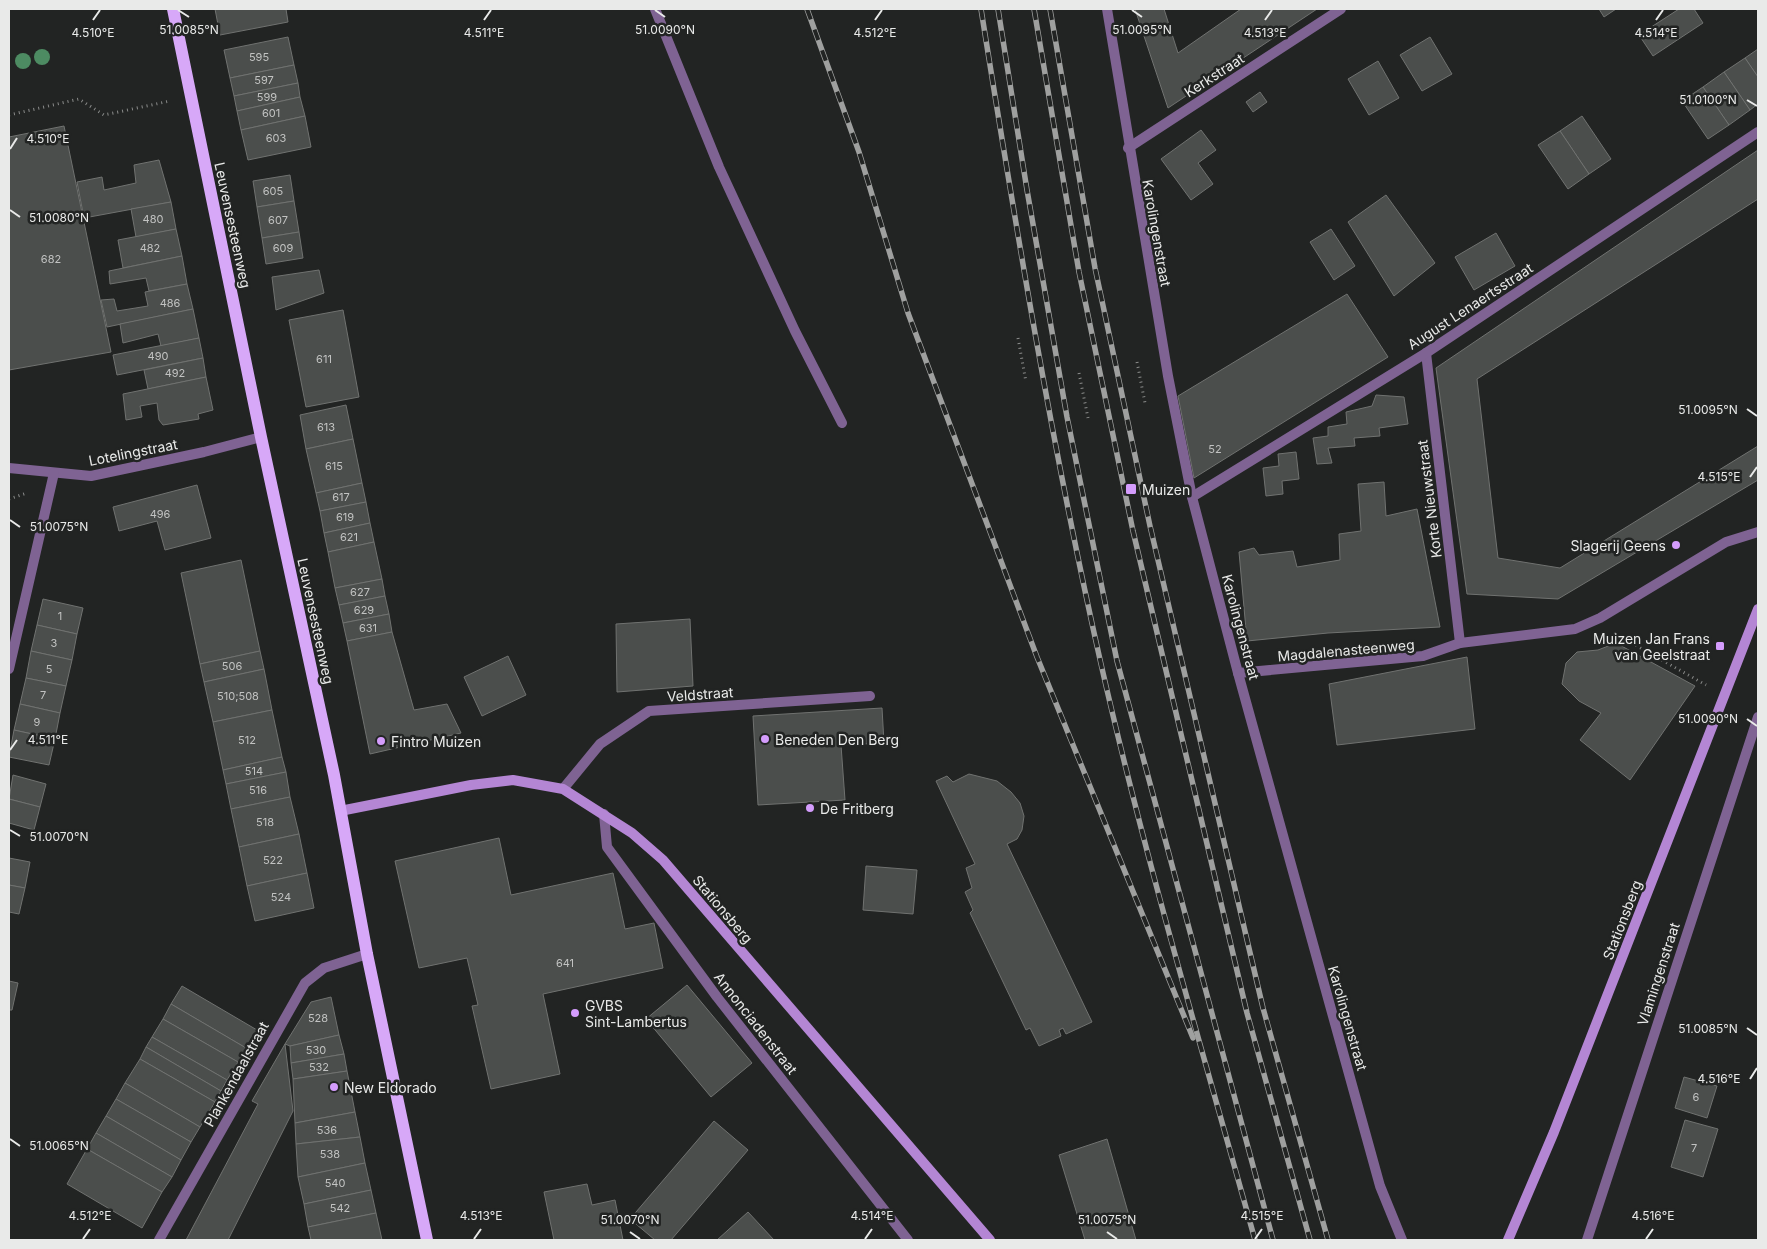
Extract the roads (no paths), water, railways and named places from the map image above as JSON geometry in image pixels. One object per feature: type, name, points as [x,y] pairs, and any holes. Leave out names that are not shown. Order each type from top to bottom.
[{"type":"main road","name":"Leuvensesteenweg","points":[[174,9],[260,437],[340,811],[367,954],[427,1240]]},
{"type":"street","points":[[655,9],[723,176],[794,331],[842,423]]},
{"type":"street","name":"Karolingenstraat","points":[[1107,9],[1128,148],[1168,376],[1192,497],[1238,673],[1380,1186],[1402,1240]]},
{"type":"street","name":"Kerkstraat","points":[[1128,148],[1340,9]]},
{"type":"street","name":"August Lenaertsstraat","points":[[1192,497],[1426,352],[1758,132]]},
{"type":"street","name":"Korte Nieuwstraat","points":[[1426,352],[1460,643]]},
{"type":"street","name":"Lotelingstraat","points":[[9,468],[91,476],[204,452],[260,437]]},
{"type":"street","points":[[9,669],[54,473]]},
{"type":"street","name":"Magdalenasteenweg","points":[[1238,673],[1424,656],[1460,643],[1575,629],[1600,618],[1726,542],[1758,532]]},
{"type":"street","name":"Stationsberg","points":[[1508,1240],[1554,1132],[1758,609]]},
{"type":"street","name":"Veldstraat","points":[[563,788],[600,744],[649,711],[870,696]]},
{"type":"street","name":"Vlamingenstraat","points":[[1587,1240],[1758,717]]},
{"type":"street","name":"Stationsberg","points":[[340,811],[471,785],[513,780],[563,788],[604,814],[632,833],[663,860],[990,1240]]},
{"type":"street","name":"Annonciadenstraat","points":[[604,814],[607,848],[717,997],[908,1240]]},
{"type":"street","name":"Plankendaalstraat","points":[[159,1240],[305,983],[324,968],[367,954]]},
{"type":"railway","points":[[807,9],[859,152],[908,313],[1037,657],[1193,1038]]},
{"type":"railway","points":[[981,9],[1021,255],[1066,501],[1101,664],[1155,881],[1255,1240]]},
{"type":"railway","points":[[998,9],[1027,190],[1067,417],[1117,661],[1273,1240]]},
{"type":"railway","points":[[1034,9],[1079,272],[1133,531],[1247,1013],[1310,1240]]},
{"type":"railway","points":[[1050,9],[1095,268],[1150,526],[1263,1008],[1328,1240]]},
{"type":"place","name":"Muizen","points":[[1131,489]]},
{"type":"place","name":"Slagerij Geens","points":[[1676,545]]},
{"type":"place","name":"Muizen Jan Frans van Geelstraat","points":[[1720,646]]},
{"type":"place","name":"Beneden Den Berg","points":[[765,739]]},
{"type":"place","name":"Fintro Muizen","points":[[381,741]]},
{"type":"place","name":"De Fritberg","points":[[810,808]]},
{"type":"place","name":"GVBS Sint-Lambertus","points":[[575,1013]]},
{"type":"place","name":"New Eldorado","points":[[334,1087]]}]
